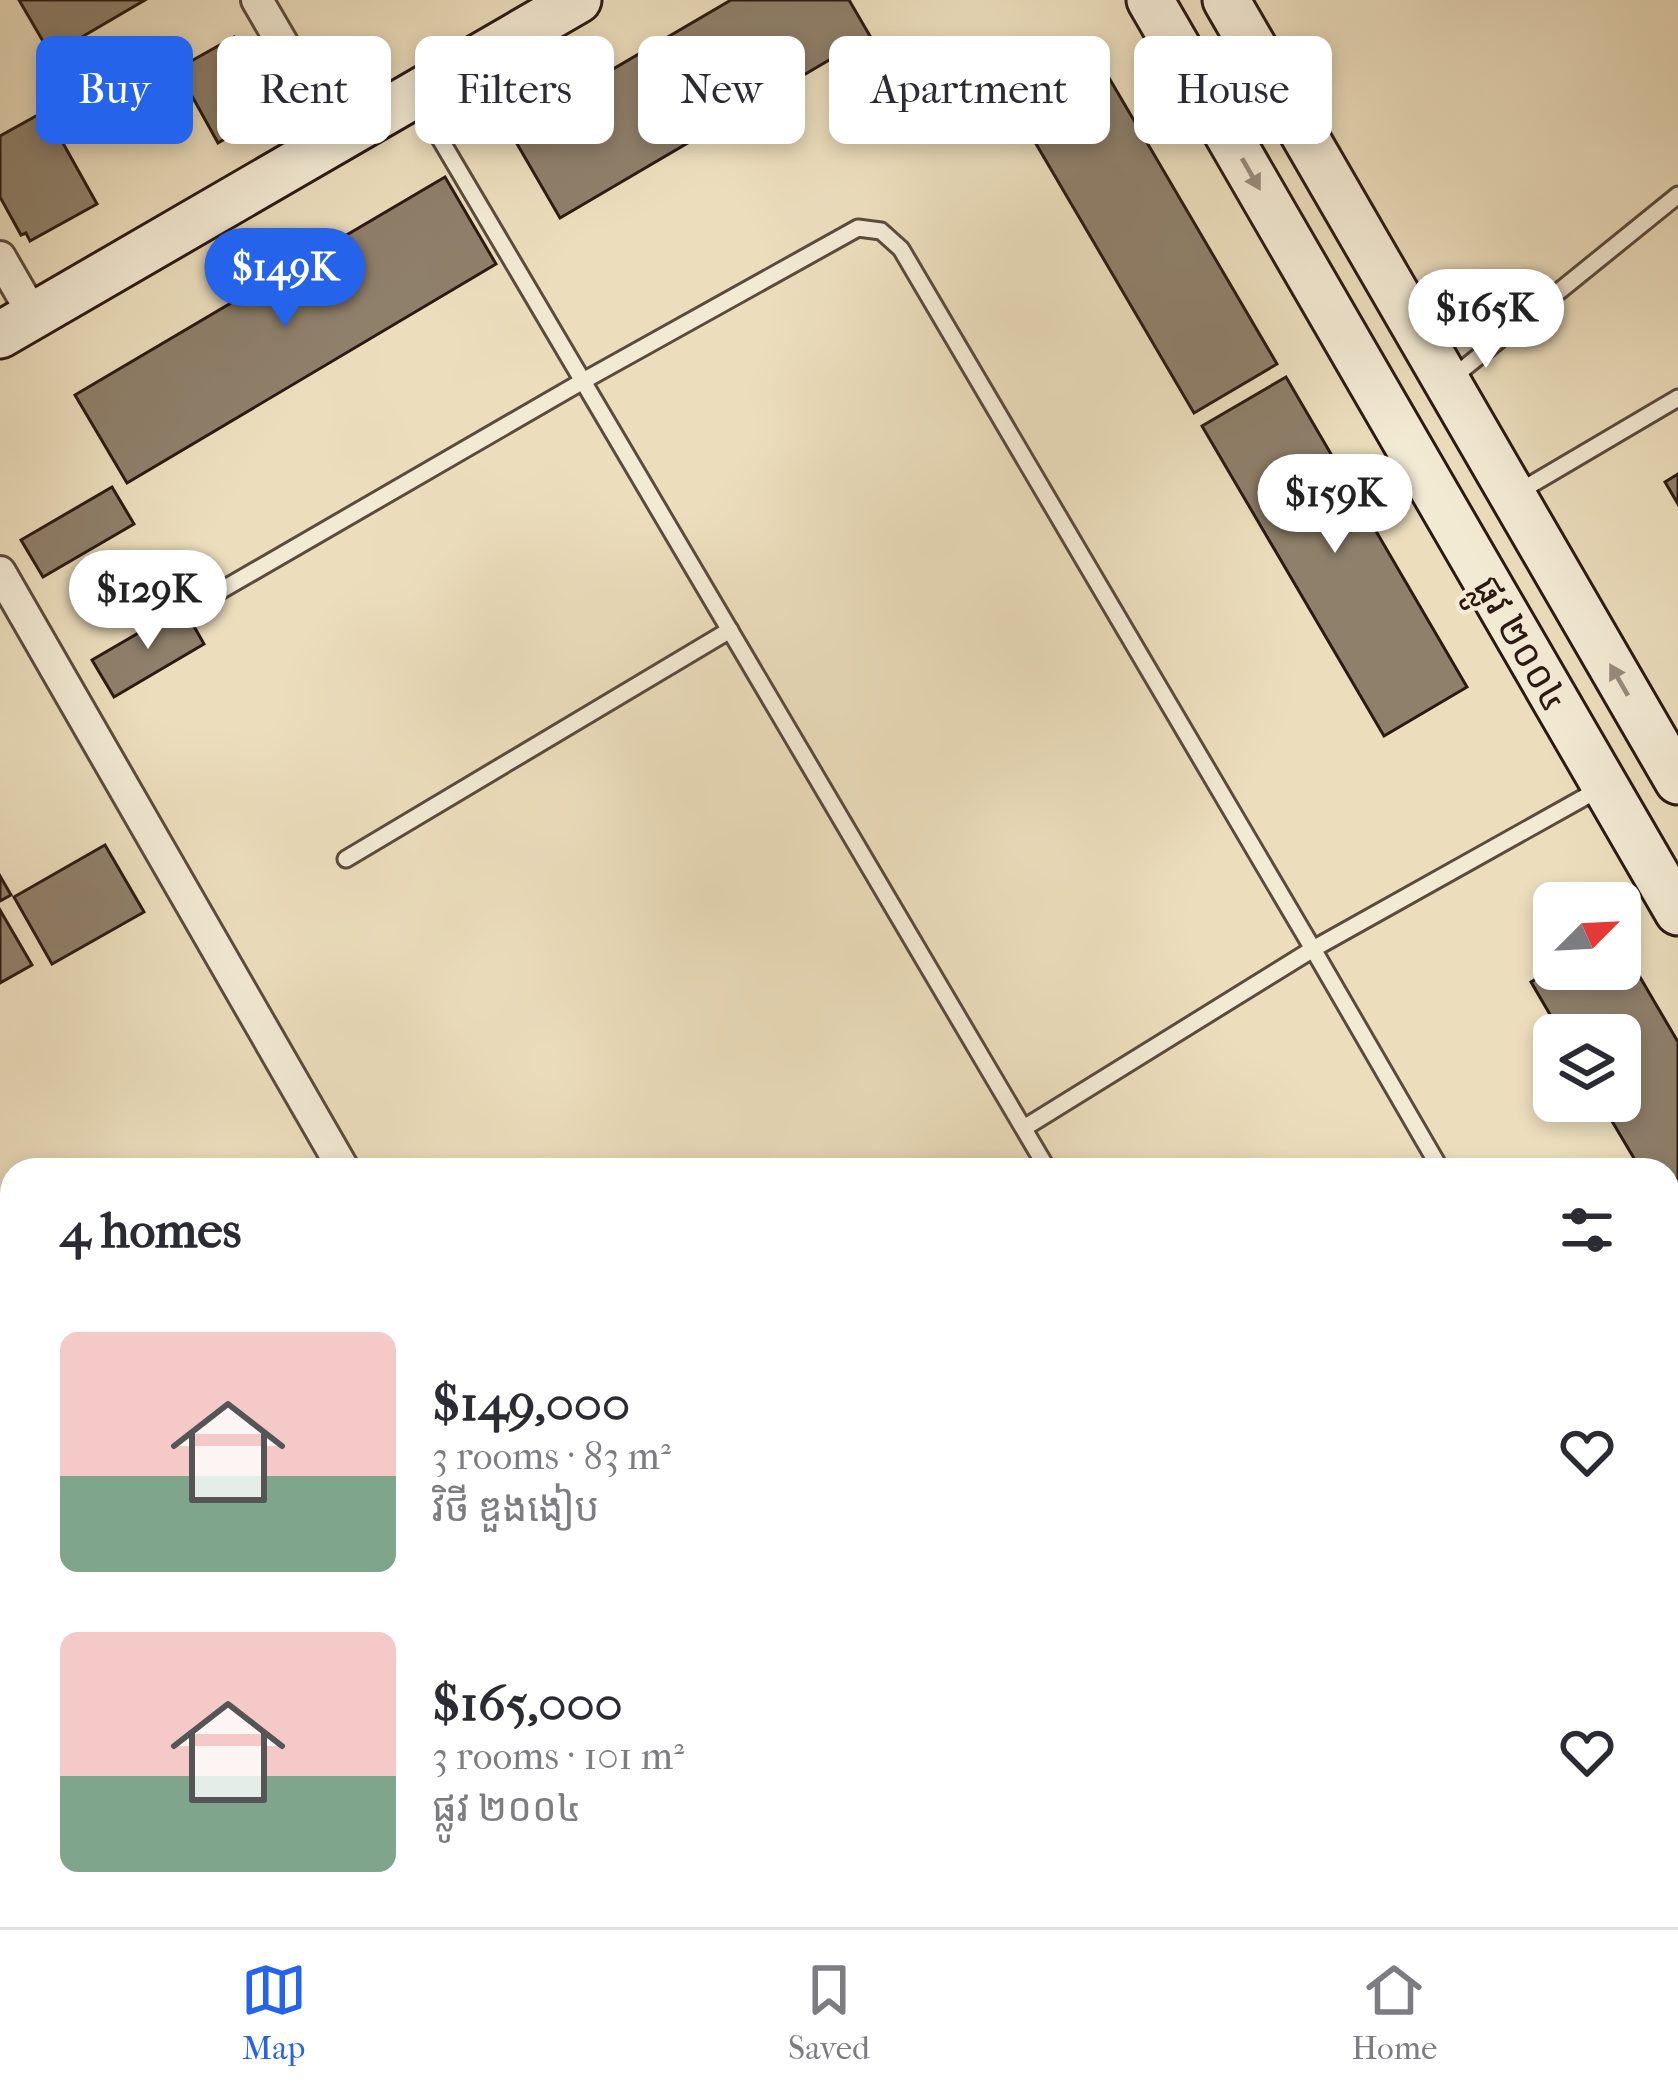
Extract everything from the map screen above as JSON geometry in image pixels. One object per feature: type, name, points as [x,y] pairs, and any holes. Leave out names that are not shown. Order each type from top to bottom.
[{"type":"main road","points":[[391,108],[578,0]]},
{"type":"main road","name":"ផ្លូវ ២០០៤","points":[[1150,0],[1606,786],[1672,886]]},
{"type":"main road","name":"ផ្លូវ ២០០៤","points":[[1226,0],[1678,781]]},
{"type":"main road","points":[[17,326],[329,144]]},
{"type":"street","points":[[257,0],[278,36]]},
{"type":"street","points":[[0,257],[17,326]]},
{"type":"street","points":[[0,572],[337,1158]]},
{"type":"lane","points":[[414,95],[1041,1158]]},
{"type":"lane","points":[[1445,383],[1678,195]]},
{"type":"lane","points":[[194,606],[858,229],[881,231],[901,249],[1435,1158]]},
{"type":"lane","points":[[1513,495],[1678,398]]},
{"type":"lane","points":[[346,860],[730,630]]},
{"type":"lane","points":[[1024,1128],[1313,949],[1606,786]]},
{"type":"building","points":[[19,0],[145,0],[83,36],[40,36]]},
{"type":"building","points":[[731,0],[849,0],[870,36],[829,36],[829,60],[805,74],[805,36],[670,36]]},
{"type":"building","points":[[217,47],[217,141],[193,98],[193,60]]},
{"type":"building","points":[[638,54],[638,144],[686,144],[560,218],[517,144],[614,144],[614,69]]},
{"type":"building","points":[[1110,80],[1134,120],[1134,144],[1148,144],[1277,364],[1194,413],[1036,144],[1110,144]]},
{"type":"building","points":[[36,116],[36,144],[63,144],[97,204],[30,241],[26,233],[21,235],[0,197],[0,136]]},
{"type":"building","points":[[445,177],[496,264],[127,483],[75,395]]},
{"type":"building","points":[[1286,377],[1467,687],[1384,736],[1202,426]]},
{"type":"building","points":[[1678,474],[1678,504],[1665,482]]},
{"type":"building","points":[[112,487],[134,524],[43,577],[21,540]]},
{"type":"building","points":[[183,607],[204,644],[114,697],[92,660]]},
{"type":"building","points":[[105,845],[144,912],[52,964],[14,897]]},
{"type":"building","points":[[0,876],[11,895],[0,901]]},
{"type":"building","points":[[0,910],[32,965],[0,983]]},
{"type":"building","points":[[1641,979],[1678,1042],[1678,1158],[1634,1158],[1612,1122],[1641,1122],[1641,1014],[1550,1014],[1536,990],[1641,990]]}]
